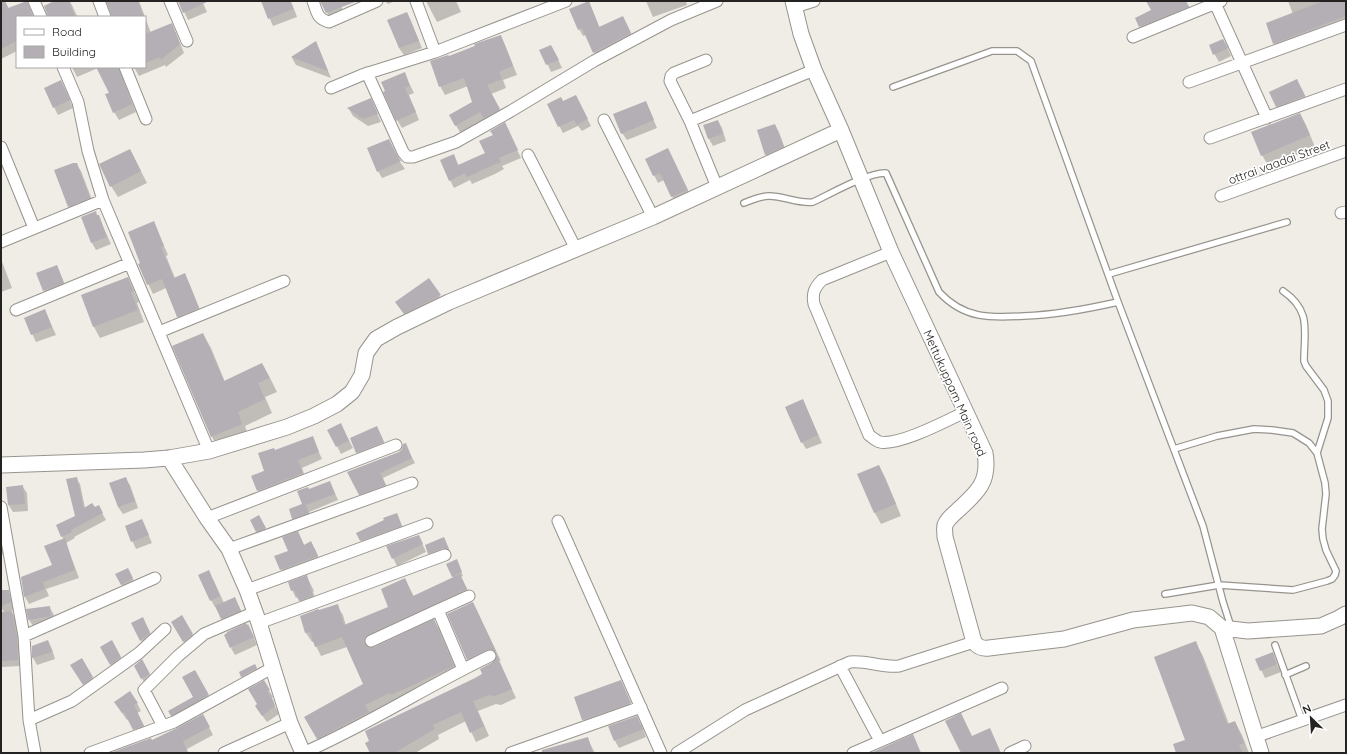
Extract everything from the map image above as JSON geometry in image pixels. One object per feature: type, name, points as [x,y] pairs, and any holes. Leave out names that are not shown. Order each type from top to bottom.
[{"type":"street","points":[[34,1],[41,16]]},
{"type":"street","points":[[99,1],[105,16]]},
{"type":"street","points":[[170,1],[186,41]]},
{"type":"street","points":[[313,1],[318,16],[329,22],[378,1]]},
{"type":"street","points":[[416,1],[435,52]]},
{"type":"street","points":[[331,88],[368,73],[435,52],[566,1]]},
{"type":"street","points":[[368,73],[402,152],[409,158],[456,142],[594,61],[671,20],[718,1]]},
{"type":"street","points":[[794,4],[814,1]]},
{"type":"street","points":[[1133,37],[1217,2],[1267,118]]},
{"type":"street","name":"Mettukuppam Main road","points":[[794,4],[814,70],[841,130],[891,252],[985,453],[987,464],[985,478],[977,493],[948,518],[944,526],[945,537],[974,642]]},
{"type":"street","points":[[1189,82],[1346,25]]},
{"type":"street","points":[[706,60],[674,73],[670,78],[670,81],[690,121],[718,187]]},
{"type":"street","points":[[63,68],[78,102],[88,151],[103,200],[209,451]]},
{"type":"street","points":[[125,68],[146,119]]},
{"type":"street","points":[[690,121],[814,70]]},
{"type":"street","points":[[1210,138],[1346,89]]},
{"type":"street","points":[[604,120],[653,217]]},
{"type":"street","points":[[1,465],[169,458],[209,451],[287,427],[314,416],[337,404],[352,392],[362,375],[366,353],[376,339],[397,326],[449,302],[653,217],[841,130]]},
{"type":"street","points":[[1,147],[34,228]]},
{"type":"street","name":"ottrai vaadai Street","points":[[1221,196],[1346,152]]},
{"type":"street","points":[[528,155],[576,249]]},
{"type":"street","points":[[1,242],[103,200]]},
{"type":"street","points":[[891,252],[822,280],[814,289],[813,296],[814,304],[869,436],[879,442],[904,439],[965,412]]},
{"type":"street","points":[[16,310],[130,263]]},
{"type":"street","points":[[159,332],[284,281]]},
{"type":"street","points":[[207,518],[396,445]]},
{"type":"street","points":[[169,458],[207,518],[229,548],[257,617],[290,723],[303,753],[331,741],[463,669],[490,656]]},
{"type":"street","points":[[229,548],[412,483]]},
{"type":"street","points":[[1,507],[24,636],[29,720],[35,753]]},
{"type":"street","points":[[558,521],[661,753]]},
{"type":"street","points":[[247,590],[427,524]]},
{"type":"street","points":[[163,726],[144,690],[178,656],[204,634],[445,556]]},
{"type":"street","points":[[24,636],[155,578]]},
{"type":"street","points":[[371,641],[469,596]]},
{"type":"street","points":[[438,610],[463,669]]},
{"type":"street","points":[[677,753],[745,710],[850,662],[860,661],[891,668],[974,642],[984,649],[1064,639],[1133,620],[1192,613],[1209,617],[1227,628],[1248,631],[1321,626],[1346,614]]},
{"type":"street","points":[[1227,628],[1255,737],[1261,753]]},
{"type":"street","points":[[29,720],[72,701],[139,653],[165,629]]},
{"type":"street","points":[[840,666],[880,741]]},
{"type":"street","points":[[90,753],[174,722],[272,668]]},
{"type":"street","points":[[853,753],[1002,688]]},
{"type":"street","points":[[1255,737],[1346,705]]},
{"type":"street","points":[[511,753],[641,707]]},
{"type":"street","points":[[224,753],[290,723]]},
{"type":"street","points":[[1010,753],[1025,746]]},
{"type":"lane","points":[[892,87],[992,51],[1017,52],[1032,61],[1118,302],[1203,526],[1219,585],[1227,628]]},
{"type":"lane","points":[[744,203],[767,196],[805,203],[813,202],[861,180],[880,173],[886,173],[939,292],[953,305],[971,313],[994,318],[1065,313],[1118,302]]},
{"type":"lane","points":[[1109,274],[1287,222]]},
{"type":"lane","points":[[1165,594],[1219,585],[1293,590],[1327,582],[1332,579],[1336,571],[1326,550],[1323,539],[1322,529],[1326,494],[1318,452],[1328,418],[1327,395],[1304,361],[1306,325],[1303,313],[1293,299],[1283,291]]},
{"type":"lane","points":[[1174,449],[1217,436],[1254,429],[1293,433],[1318,452]]},
{"type":"lane","points":[[1275,645],[1302,720]]},
{"type":"lane","points":[[1285,675],[1306,666]]},
{"type":"building","points":[[1,1],[5,1],[8,8],[27,1],[33,16],[16,16],[16,42],[1,49]]},
{"type":"building","points":[[54,1],[69,1],[75,16],[48,16],[44,6]]},
{"type":"building","points":[[106,1],[138,1],[144,16],[112,16]]},
{"type":"building","points":[[178,1],[209,1],[183,13]]},
{"type":"building","points":[[261,1],[290,1],[293,9],[268,19]]},
{"type":"building","points":[[320,1],[355,1],[355,2],[326,13]]},
{"type":"building","points":[[589,1],[599,27],[623,16],[631,33],[593,53],[582,28],[578,30],[569,9]]},
{"type":"building","points":[[1146,1],[1186,1],[1189,7],[1139,27],[1135,18],[1151,10]]},
{"type":"building","points":[[1323,1],[1346,1],[1346,16],[1273,44],[1266,23]]},
{"type":"building","points":[[407,12],[419,41],[399,48],[387,20]]},
{"type":"building","points":[[172,23],[180,44],[161,60],[160,57],[146,63],[146,34]]},
{"type":"building","points":[[501,35],[513,66],[499,72],[502,79],[487,85],[500,109],[484,118],[480,112],[455,126],[449,115],[472,102],[464,78],[439,87],[430,61],[448,55],[449,56],[475,46],[474,44]]},
{"type":"building","points":[[1223,39],[1228,48],[1213,55],[1209,45]]},
{"type":"building","points":[[316,41],[328,71],[291,57]]},
{"type":"building","points":[[551,45],[559,60],[546,65],[539,50]]},
{"type":"building","points":[[96,68],[118,68],[132,104],[113,113],[105,94],[109,93]]},
{"type":"building","points":[[405,72],[410,86],[405,88],[416,112],[396,121],[383,92],[385,91],[381,82]]},
{"type":"building","points":[[1297,79],[1305,96],[1276,107],[1269,92]]},
{"type":"building","points":[[61,80],[70,100],[53,108],[44,88]]},
{"type":"building","points":[[576,95],[588,119],[577,125],[574,120],[558,127],[547,104],[561,97],[563,101]]},
{"type":"building","points":[[371,98],[378,114],[363,119],[347,108]]},
{"type":"building","points":[[646,101],[654,120],[621,134],[613,114]]},
{"type":"building","points":[[1300,113],[1310,135],[1261,156],[1251,132]]},
{"type":"building","points":[[718,120],[723,134],[708,139],[703,125]]},
{"type":"building","points":[[505,122],[518,150],[499,158],[501,162],[467,177],[465,173],[449,181],[440,160],[454,154],[458,165],[485,153],[479,141],[493,135],[490,131]]},
{"type":"building","points":[[775,124],[784,147],[765,155],[757,130]]},
{"type":"building","points":[[389,139],[401,161],[377,172],[367,148]]},
{"type":"building","points":[[668,148],[688,190],[671,197],[660,173],[653,176],[645,159]]},
{"type":"building","points":[[130,149],[141,171],[110,187],[99,164]]},
{"type":"building","points":[[77,163],[90,198],[68,207],[54,170]]},
{"type":"building","points":[[96,211],[97,215],[99,215],[107,237],[91,243],[81,217]]},
{"type":"building","points":[[154,221],[164,246],[161,247],[174,278],[185,273],[199,308],[177,317],[162,279],[147,285],[138,264],[140,263],[128,232]]},
{"type":"building","points":[[57,265],[64,283],[43,291],[36,273]]},
{"type":"building","points":[[128,277],[134,291],[131,292],[138,310],[93,327],[81,295]]},
{"type":"building","points":[[429,278],[441,295],[404,314],[395,302]]},
{"type":"building","points":[[45,309],[52,327],[31,335],[24,318]]},
{"type":"building","points":[[203,333],[224,381],[262,363],[270,378],[258,383],[265,399],[238,412],[242,424],[211,437],[172,346]]},
{"type":"building","points":[[803,399],[818,435],[801,443],[785,407]]},
{"type":"building","points":[[341,423],[349,441],[336,447],[327,430]]},
{"type":"building","points":[[377,426],[384,442],[356,453],[350,438]]},
{"type":"building","points":[[313,436],[319,452],[298,460],[303,473],[257,491],[251,476],[264,471],[258,453],[274,448],[275,450]]},
{"type":"building","points":[[406,443],[412,458],[380,473],[386,485],[359,495],[347,472],[399,452],[402,449],[403,444]]},
{"type":"building","points":[[879,465],[896,504],[874,513],[857,474]]},
{"type":"building","points":[[77,477],[84,508],[92,503],[95,507],[99,505],[103,513],[61,537],[56,525],[75,516],[66,479]]},
{"type":"building","points":[[126,477],[135,501],[118,507],[109,483]]},
{"type":"building","points":[[330,481],[335,494],[306,505],[309,513],[292,519],[289,509],[302,504],[297,491],[308,487],[309,489]]},
{"type":"building","points":[[23,485],[25,504],[8,505],[6,487]]},
{"type":"building","points":[[397,513],[402,526],[360,541],[356,533],[384,520],[383,518]]},
{"type":"building","points":[[259,515],[266,528],[256,532],[250,520]]},
{"type":"building","points":[[142,519],[149,535],[131,542],[125,526]]},
{"type":"building","points":[[298,531],[304,545],[311,541],[318,556],[280,570],[274,556],[288,551],[282,537]]},
{"type":"building","points":[[419,535],[423,544],[392,559],[386,546]]},
{"type":"building","points":[[444,537],[449,549],[443,548],[428,554],[425,545]]},
{"type":"building","points":[[65,538],[75,570],[43,582],[45,589],[24,597],[21,577],[52,565],[44,546]]},
{"type":"building","points":[[457,559],[462,572],[452,577],[446,564]]},
{"type":"building","points":[[128,568],[133,578],[121,585],[115,574]]},
{"type":"building","points":[[209,570],[220,596],[210,601],[198,575]]},
{"type":"building","points":[[460,574],[467,589],[368,635],[365,637],[364,641],[367,646],[374,647],[434,619],[454,666],[391,695],[390,693],[365,705],[369,712],[317,739],[304,717],[363,684],[342,637],[315,647],[310,632],[305,633],[300,616],[318,609],[319,610],[338,604],[344,625],[388,607],[381,589],[405,578],[413,596]]},
{"type":"building","points":[[307,575],[313,596],[299,601],[294,590],[291,591],[288,582]]},
{"type":"building","points":[[1,590],[9,590],[11,602],[1,606]]},
{"type":"building","points":[[235,597],[241,611],[221,619],[215,606]]},
{"type":"building","points":[[473,602],[496,651],[491,649],[487,650],[467,660],[447,614]]},
{"type":"building","points":[[50,606],[51,616],[28,620],[26,609]]},
{"type":"building","points":[[12,611],[17,637],[18,660],[1,661],[1,612]]},
{"type":"building","points":[[182,615],[193,634],[183,642],[171,622]]},
{"type":"building","points":[[143,617],[150,633],[140,641],[131,623]]},
{"type":"building","points":[[246,623],[247,625],[248,624],[254,637],[230,648],[224,635]]},
{"type":"building","points":[[48,640],[52,652],[32,658],[32,646]]},
{"type":"building","points":[[112,640],[121,657],[110,665],[100,647]]},
{"type":"building","points":[[1196,641],[1227,724],[1235,721],[1244,743],[1239,745],[1243,753],[1176,753],[1173,744],[1185,740],[1154,657]]},
{"type":"building","points":[[1273,652],[1277,664],[1260,671],[1255,659]]},
{"type":"building","points":[[497,656],[512,689],[495,696],[490,695],[473,701],[484,726],[470,733],[461,712],[433,725],[435,729],[394,753],[370,753],[365,743],[369,741],[365,731],[475,678],[482,674],[480,669],[493,662]]},
{"type":"building","points":[[82,658],[93,677],[83,685],[70,665]]},
{"type":"building","points":[[142,659],[150,674],[141,679],[134,666]]},
{"type":"building","points":[[255,664],[257,668],[241,677],[239,672]]},
{"type":"building","points":[[195,670],[209,695],[171,716],[168,711],[193,697],[182,677]]},
{"type":"building","points":[[264,680],[270,690],[267,691],[275,706],[262,716],[255,706],[257,704],[248,689]]},
{"type":"building","points":[[621,680],[631,703],[582,720],[574,697]]},
{"type":"building","points":[[130,691],[138,703],[134,705],[144,726],[133,730],[124,712],[122,713],[114,702]]},
{"type":"building","points":[[961,713],[972,736],[990,728],[1001,753],[961,753],[945,721]]},
{"type":"building","points":[[203,714],[210,727],[183,741],[188,753],[110,753],[151,738],[152,740]]},
{"type":"building","points":[[637,716],[643,729],[614,741],[608,726]]},
{"type":"building","points":[[913,734],[921,753],[871,753]]},
{"type":"building","points":[[588,737],[593,753],[542,753],[542,750]]}]
